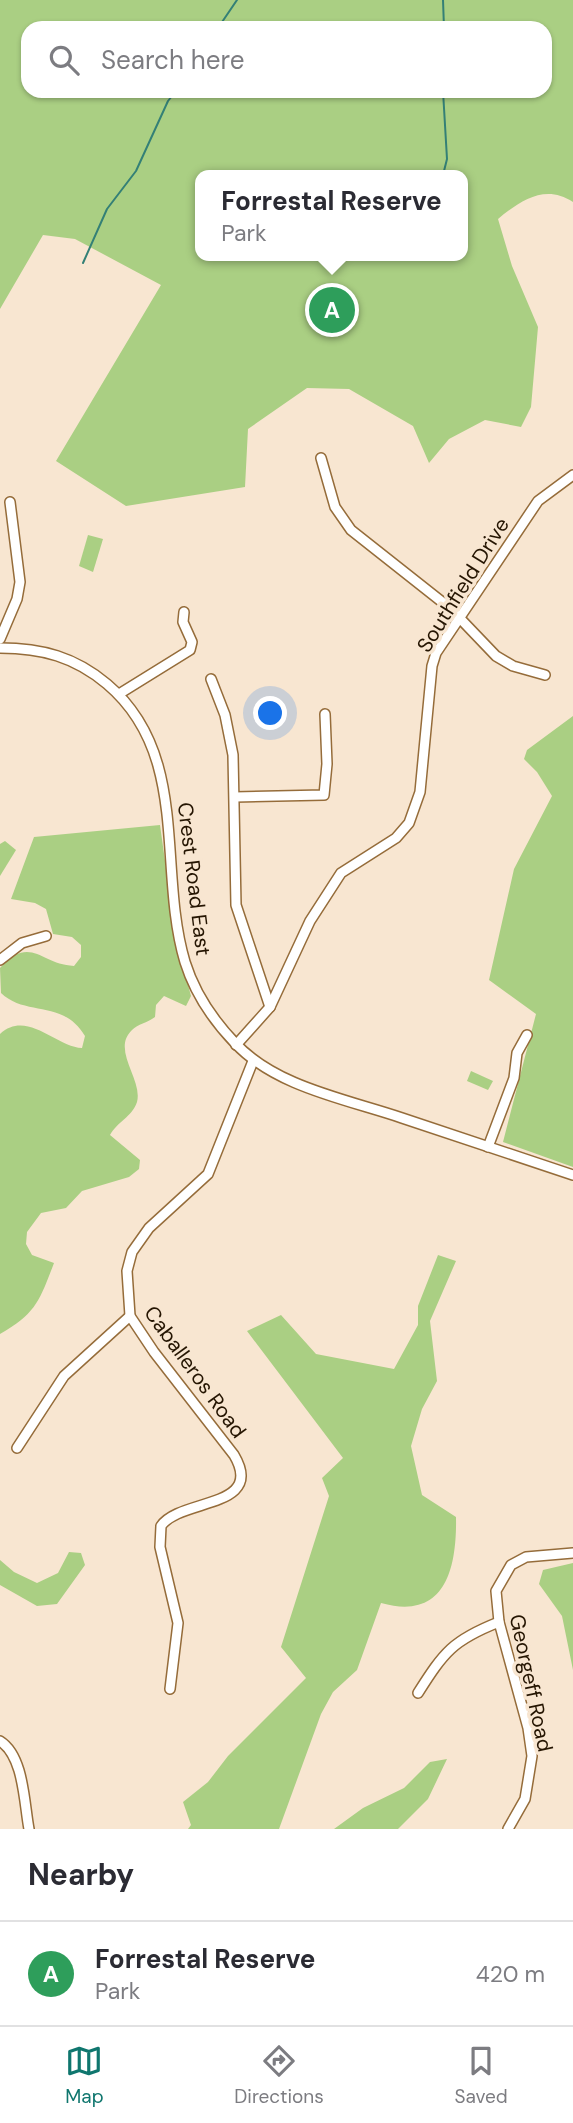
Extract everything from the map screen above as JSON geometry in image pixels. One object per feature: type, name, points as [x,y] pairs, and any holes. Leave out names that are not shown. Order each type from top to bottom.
[{"type":"street","points":[[321,458],[335,507],[351,530],[459,616],[505,662],[545,675]]},
{"type":"street","name":"Southfield Drive","points":[[236,1045],[270,1007],[304,932],[341,873],[396,838],[414,812],[420,792],[432,666],[459,616],[538,500],[573,475]]},
{"type":"street","points":[[0,639],[17,600],[20,582],[10,502]]},
{"type":"street","points":[[120,694],[190,650],[192,642],[183,622],[184,612]]},
{"type":"street","name":"Crest Road East","points":[[0,649],[26,649],[59,655],[92,671],[120,694],[147,732],[164,778],[174,895],[185,962],[212,1018],[253,1061],[298,1083],[573,1175]]},
{"type":"street","points":[[211,679],[230,735],[235,797],[236,905],[270,1007]]},
{"type":"street","points":[[235,797],[324,795],[327,764],[325,714]]},
{"type":"street","points":[[0,960],[22,943],[46,936]]},
{"type":"street","points":[[488,1147],[514,1078],[517,1053],[527,1035]]},
{"type":"street","name":"Caballeros Road","points":[[170,1689],[178,1623],[159,1540],[160,1526],[173,1513],[230,1496],[239,1483],[240,1467],[234,1455],[154,1352],[130,1316],[127,1271],[132,1252],[149,1228],[208,1174],[253,1061]]},
{"type":"street","points":[[17,1448],[64,1376],[130,1316]]},
{"type":"street","name":"Georgeff Road","points":[[508,1829],[525,1799],[532,1756],[528,1728],[499,1622],[496,1591],[511,1565],[533,1555],[573,1553]]},
{"type":"street","points":[[418,1693],[450,1648],[467,1634],[499,1622]]},
{"type":"street","points":[[0,1741],[10,1749],[16,1762],[29,1829]]},
{"type":"green space","points":[[0,0],[573,0],[573,202],[553,194],[543,194],[515,206],[498,219],[512,266],[538,327],[531,407],[521,427],[485,420],[449,439],[429,463],[413,426],[349,389],[307,388],[248,429],[245,487],[126,506],[56,461],[161,285],[75,239],[43,235],[0,309]]},
{"type":"green space","points":[[88,535],[103,539],[93,572],[79,566]]},
{"type":"green space","points":[[573,716],[573,1167],[503,1142],[536,1014],[489,980],[514,869],[552,796],[537,772],[524,759],[527,750]]},
{"type":"green space","points":[[160,825],[176,940],[191,996],[186,1006],[164,996],[156,1005],[155,1017],[134,1028],[126,1038],[126,1056],[136,1084],[137,1102],[132,1112],[110,1135],[140,1160],[139,1169],[129,1177],[82,1191],[66,1208],[41,1213],[27,1232],[26,1244],[32,1255],[54,1263],[44,1288],[29,1313],[0,1334],[0,1034],[10,1027],[31,1027],[82,1048],[85,1036],[66,1017],[22,1005],[1,993],[0,968],[20,953],[28,952],[74,966],[81,957],[81,945],[72,937],[53,934],[46,909],[35,903],[11,899],[34,837]]},
{"type":"green space","points":[[5,841],[16,850],[0,876],[0,844]]},
{"type":"green space","points":[[471,1071],[493,1081],[488,1090],[467,1081]]},
{"type":"green space","points":[[438,1255],[456,1261],[430,1321],[437,1381],[422,1409],[411,1446],[422,1495],[456,1517],[454,1555],[450,1572],[433,1597],[420,1604],[403,1607],[381,1603],[357,1670],[333,1692],[321,1714],[279,1829],[188,1829],[191,1825],[183,1802],[208,1782],[228,1756],[306,1678],[281,1647],[329,1496],[322,1478],[343,1458],[247,1331],[281,1315],[316,1354],[394,1369],[418,1325],[418,1306]]},
{"type":"green space","points":[[69,1552],[81,1553],[85,1565],[57,1604],[37,1606],[0,1585],[0,1560],[14,1572],[37,1583],[58,1573]]},
{"type":"green space","points":[[573,1563],[573,1670],[562,1616],[539,1584],[543,1570]]},
{"type":"green space","points":[[447,1759],[428,1799],[398,1829],[334,1829],[363,1808],[404,1788],[430,1762]]},
{"type":"waterway","points":[[223,21],[237,0]]},
{"type":"waterway","points":[[443,0],[444,21]]},
{"type":"waterway","points":[[83,263],[107,209],[136,171],[170,98]]},
{"type":"waterway","points":[[443,98],[447,159],[444,170]]},
{"type":"place","name":"Forrestal Reserve","points":[[332,310]]}]
